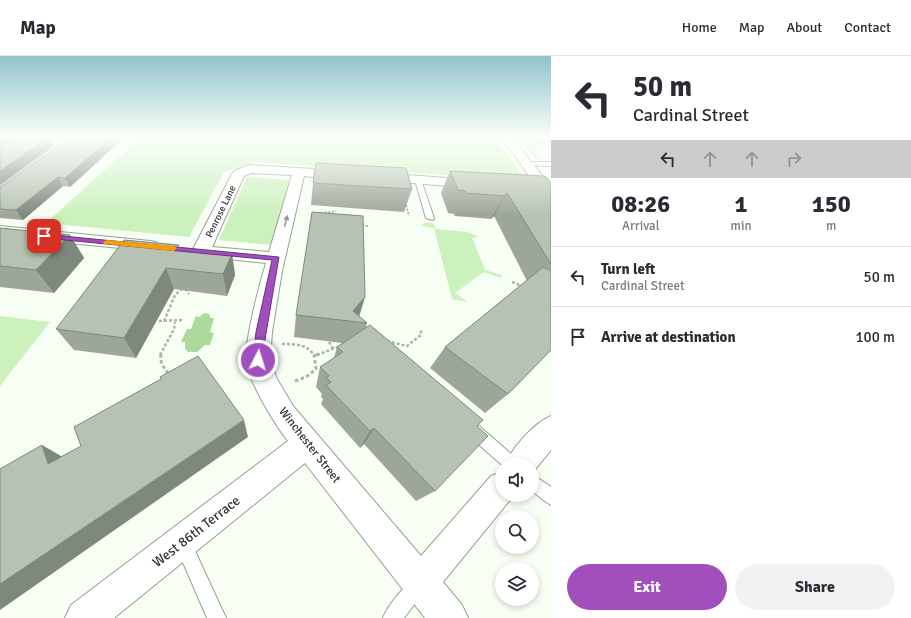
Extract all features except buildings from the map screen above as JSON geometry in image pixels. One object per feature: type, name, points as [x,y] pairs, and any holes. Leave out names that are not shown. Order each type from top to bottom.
[{"type":"street","points":[[2,191],[40,163]]},
{"type":"street","points":[[526,163],[549,192]]},
{"type":"street","name":"Penrose Lane","points":[[276,258],[193,250],[239,174],[244,171],[257,169],[323,173]]},
{"type":"street","name":"Winchester Street","points":[[299,172],[276,258],[261,332],[258,360],[267,384],[284,415],[449,618]]},
{"type":"street","points":[[363,176],[489,185]]},
{"type":"street","points":[[529,188],[549,192]]},
{"type":"street","points":[[0,232],[130,248],[163,248]]},
{"type":"street","points":[[526,458],[551,429]]},
{"type":"street","name":"West 86th Terrace","points":[[84,618],[308,444]]},
{"type":"street","points":[[420,583],[495,495]]},
{"type":"lane","points":[[541,163],[551,164]]},
{"type":"lane","points":[[418,180],[430,218]]},
{"type":"lane","points":[[464,422],[505,458]]},
{"type":"lane","points":[[539,487],[551,498]]},
{"type":"lane","points":[[182,542],[217,618]]},
{"type":"lane","points":[[392,618],[420,583]]},
{"type":"path","points":[[402,202],[406,202],[409,216]]},
{"type":"path","points":[[332,216],[333,211]]},
{"type":"path","points":[[324,212],[336,211]]},
{"type":"path","points":[[358,225],[368,226]]},
{"type":"path","points":[[512,282],[525,288]]},
{"type":"path","points":[[164,321],[175,295],[184,287],[189,294]]},
{"type":"path","points":[[159,321],[175,322],[183,320]]},
{"type":"path","points":[[175,322],[175,328],[160,352],[160,360],[165,371],[176,377]]},
{"type":"path","points":[[385,341],[407,346],[421,335],[421,329]]},
{"type":"path","points":[[329,342],[332,349],[338,353]]},
{"type":"path","points":[[282,344],[302,345],[309,348],[316,355],[316,369],[306,377],[295,381]]},
{"type":"path","points":[[316,355],[342,346]]},
{"type":"shaded area","points":[[112,163],[251,163],[224,172],[189,237],[46,223]]},
{"type":"shaded area","points":[[273,163],[513,163],[525,179]]},
{"type":"shaded area","points":[[247,177],[289,180],[272,245],[219,240]]},
{"type":"shaded area","points":[[423,223],[433,223],[436,229],[467,232],[480,237],[472,238],[485,270],[502,275],[501,278],[484,272],[455,293],[468,302],[452,299],[434,228],[422,226]]},
{"type":"shaded area","points":[[206,313],[210,315],[210,318],[214,318],[210,332],[214,333],[210,345],[205,345],[197,352],[188,352],[185,349],[185,342],[181,342],[187,329],[191,329],[196,316],[200,317],[202,314]]},
{"type":"shaded area","points":[[0,316],[50,322],[0,386]]},
{"type":"slow traffic","points":[[107,242],[174,248]]},
{"type":"route","points":[[44,236],[276,258],[261,332],[258,360]]}]
